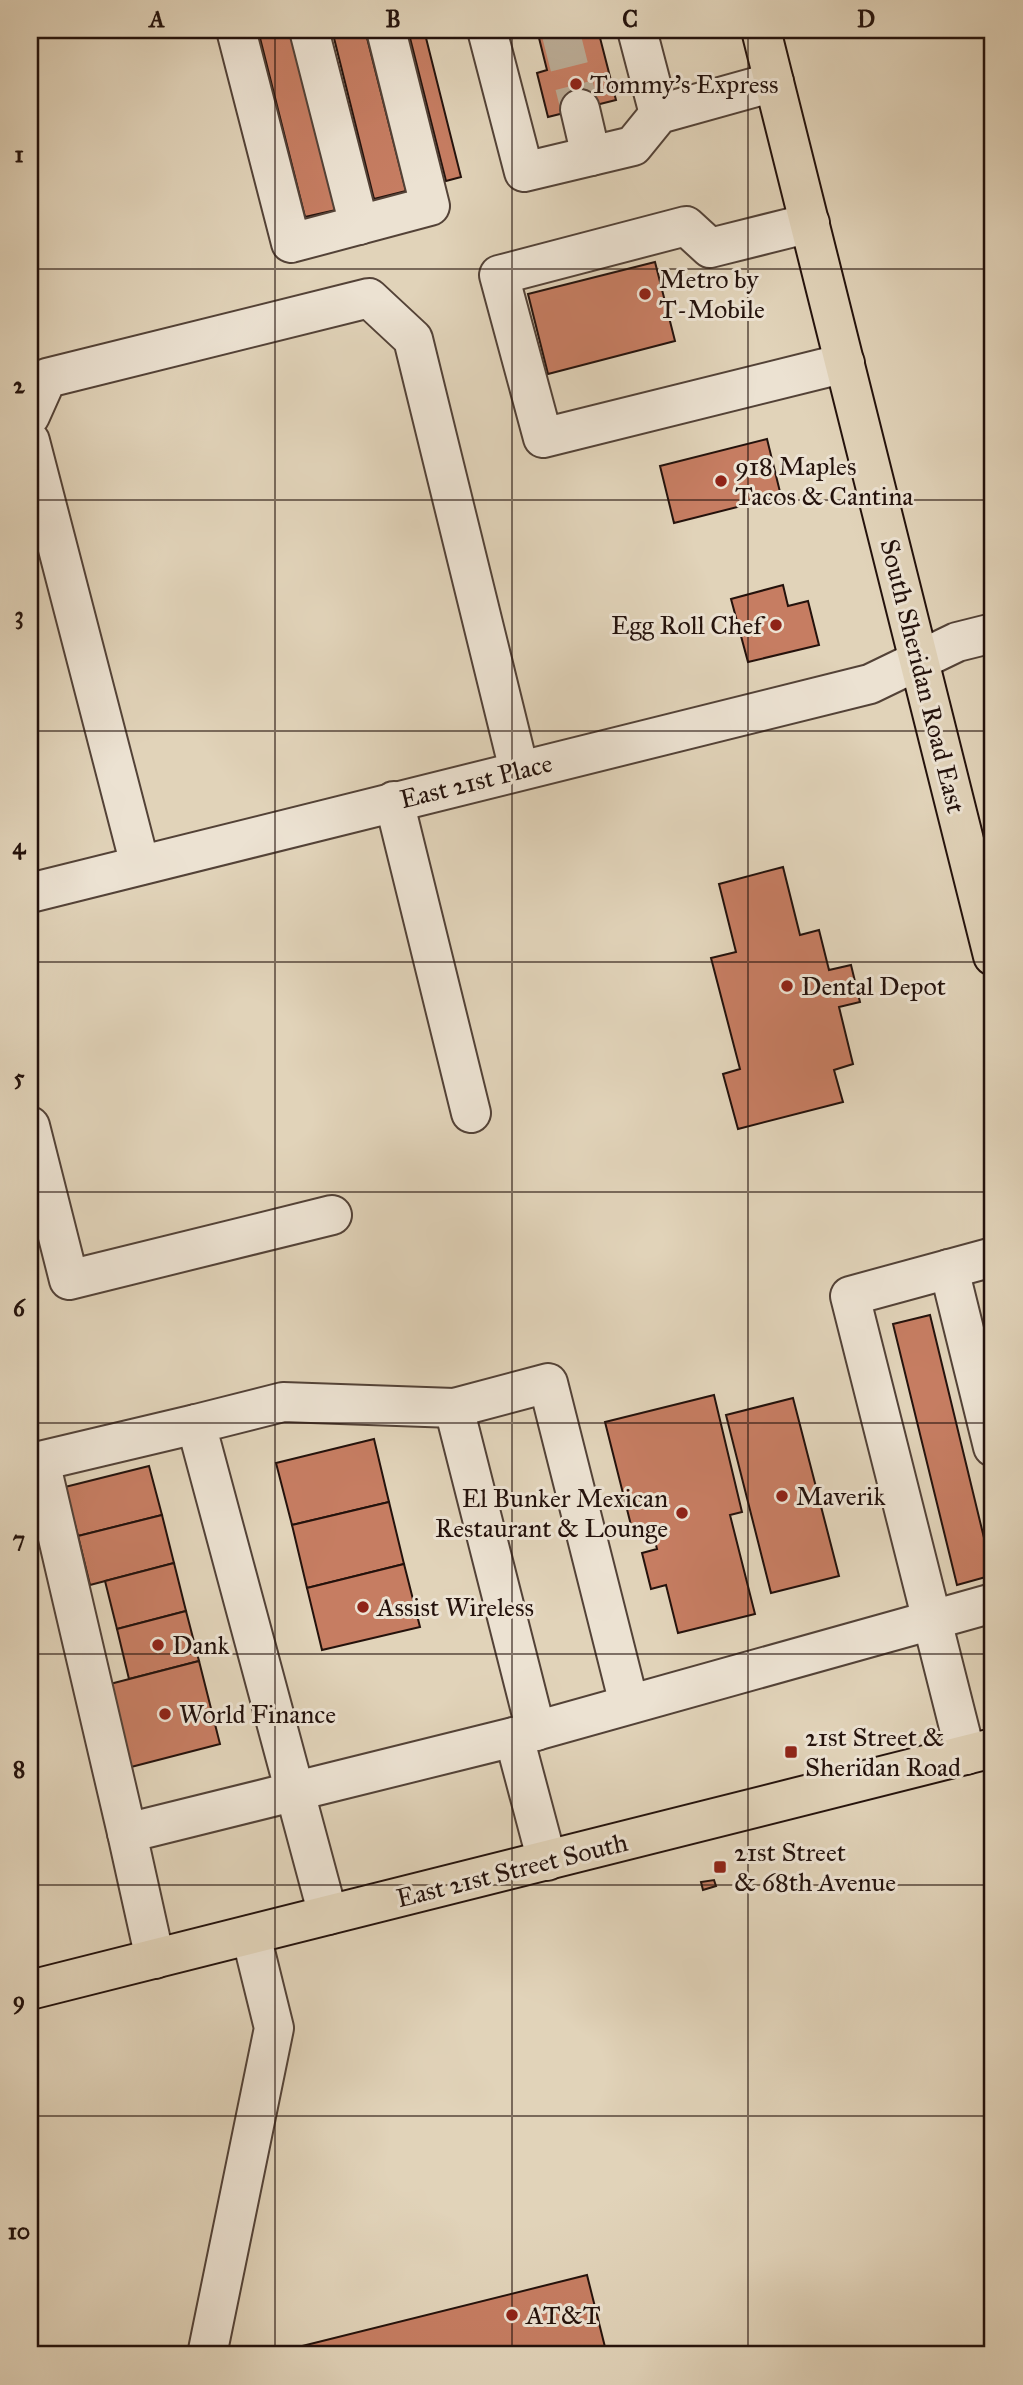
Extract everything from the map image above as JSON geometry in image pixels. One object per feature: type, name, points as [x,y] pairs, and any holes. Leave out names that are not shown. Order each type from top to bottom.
[{"type":"main road","name":"South Sheridan Road East","points":[[761,30],[993,956]]},
{"type":"main road","name":"East 21st Street South","points":[[30,1990],[980,1752]]},
{"type":"street","points":[[236,30],[291,243],[430,206],[386,30]]},
{"type":"street","points":[[309,30],[359,225]]},
{"type":"street","points":[[487,30],[524,172],[633,146],[659,114],[774,82]]},
{"type":"street","points":[[637,30],[659,114]]},
{"type":"street","points":[[580,109],[591,156]]},
{"type":"street","points":[[810,223],[710,248],[686,226],[499,275],[543,438],[845,363]]},
{"type":"street","points":[[30,415],[47,378],[369,298],[413,339],[519,770]]},
{"type":"street","points":[[30,441],[140,865]]},
{"type":"street","name":"East 21st Place","points":[[30,893],[870,684],[957,642],[993,633]]},
{"type":"street","points":[[394,801],[471,1113]]},
{"type":"street","points":[[30,1126],[69,1280],[332,1215]]},
{"type":"street","points":[[980,1752],[931,1622],[850,1296],[993,1257]]},
{"type":"street","points":[[949,1269],[993,1447]]},
{"type":"street","points":[[155,1959],[40,1461],[283,1402],[454,1408],[548,1383],[629,1704]]},
{"type":"street","points":[[454,1408],[525,1734],[547,1861]]},
{"type":"street","points":[[196,1424],[328,1915]]},
{"type":"street","points":[[127,1833],[525,1734],[993,1603]]},
{"type":"street","points":[[207,2355],[274,2028],[251,1935]]},
{"type":"building","points":[[258,30],[290,30],[336,210],[305,217]]},
{"type":"building","points":[[332,30],[365,30],[406,191],[374,199]]},
{"type":"building","points":[[408,30],[424,30],[461,177],[446,181]]},
{"type":"building","name":"Tommy's Express","points":[[537,30],[598,30],[616,100],[548,117],[537,73],[547,70]]},
{"type":"building","points":[[655,262],[675,341],[548,374],[528,294]]},
{"type":"building","name":"918 Maples Tacos & Cantina","points":[[767,439],[781,496],[674,523],[660,466]]},
{"type":"building","name":"Egg Roll Chef","points":[[783,585],[788,606],[808,601],[819,645],[748,662],[731,599]]},
{"type":"building","name":"Dental Depot","points":[[783,867],[800,935],[819,930],[829,970],[851,965],[860,1002],[839,1007],[853,1064],[834,1070],[843,1102],[738,1129],[723,1074],[740,1069],[711,958],[736,952],[719,884]]},
{"type":"building","name":"Maverik","points":[[930,1315],[993,1575],[957,1585],[893,1324]]},
{"type":"building","name":"El Bunker Mexican Restaurant & Lounge","points":[[714,1395],[742,1512],[730,1515],[755,1614],[678,1633],[666,1585],[651,1589],[642,1553],[657,1549],[652,1529],[633,1533],[605,1422]]},
{"type":"building","name":"Maverik","points":[[793,1398],[839,1576],[771,1593],[726,1415]]},
{"type":"building","points":[[374,1439],[389,1502],[292,1525],[276,1463]]},
{"type":"building","points":[[149,1466],[162,1515],[78,1536],[65,1487]]},
{"type":"building","points":[[389,1502],[404,1564],[307,1588],[292,1525]]},
{"type":"building","points":[[162,1515],[174,1563],[90,1585],[78,1536]]},
{"type":"building","points":[[174,1563],[186,1611],[117,1629],[105,1581]]},
{"type":"building","name":"Assist Wireless","points":[[404,1564],[420,1627],[322,1650],[307,1588]]},
{"type":"building","name":"Dank","points":[[186,1611],[199,1661],[129,1679],[117,1629]]},
{"type":"building","name":"World Finance","points":[[199,1661],[220,1744],[131,1767],[110,1684]]},
{"type":"building","points":[[714,1880],[716,1886],[703,1890],[701,1882]]},
{"type":"building","name":"AT&T","points":[[587,2275],[607,2355],[266,2355]]},
{"type":"tunnel","points":[[560,30],[580,109]]},
{"type":"place","name":"Tommy's Express","points":[[576,84]]},
{"type":"place","name":"Metro by T-Mobile","points":[[645,294]]},
{"type":"place","name":"918 Maples Tacos & Cantina","points":[[721,481]]},
{"type":"place","name":"Egg Roll Chef","points":[[776,625]]},
{"type":"place","name":"Dental Depot","points":[[787,986]]},
{"type":"place","name":"Maverik","points":[[782,1496]]},
{"type":"place","name":"El Bunker Mexican Restaurant & Lounge","points":[[682,1513]]},
{"type":"place","name":"Assist Wireless","points":[[363,1607]]},
{"type":"place","name":"Dank","points":[[158,1645]]},
{"type":"place","name":"World Finance","points":[[165,1714]]},
{"type":"place","name":"21st Street & Sheridan Road","points":[[791,1752]]},
{"type":"place","name":"21st Street & 68th Avenue","points":[[720,1867]]},
{"type":"place","name":"AT&T","points":[[512,2315]]}]
